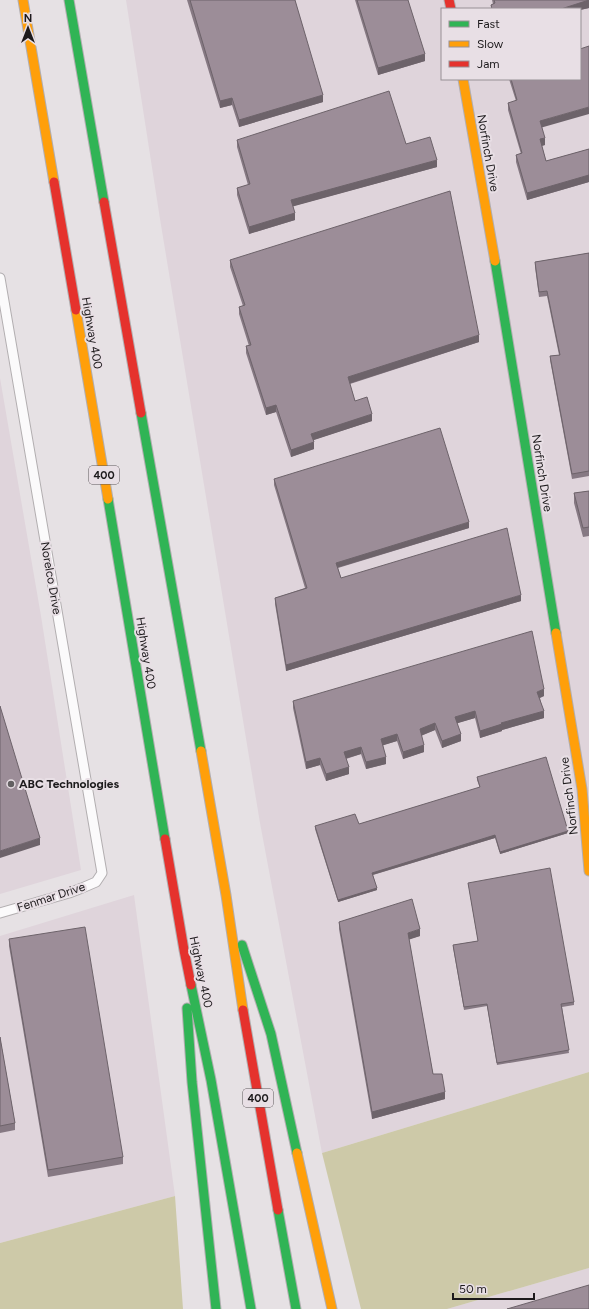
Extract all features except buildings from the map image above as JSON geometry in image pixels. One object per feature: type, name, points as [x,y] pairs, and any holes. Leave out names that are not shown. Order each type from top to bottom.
[{"type":"main road","name":"Highway 400","points":[[23,0],[184,950],[211,1080],[251,1309]]},
{"type":"main road","name":"400","points":[[69,0],[185,656],[226,895],[248,1040],[296,1309]]},
{"type":"main road","name":"Norfinch Drive","points":[[463,80],[580,781],[589,871]]},
{"type":"main road","points":[[226,895],[271,1034],[332,1309]]},
{"type":"main road","points":[[184,950],[192,1082],[216,1309]]},
{"type":"street","name":"Norelco Drive","points":[[0,278],[102,872],[100,877]]},
{"type":"street","name":"Fenmar Drive","points":[[0,913],[69,893],[96,882],[100,877]]},
{"type":"shaded area","points":[[126,0],[589,0],[589,1072],[322,1153],[260,823],[160,219]]},
{"type":"shaded area","points":[[0,378],[41,616],[81,870],[0,894]]},
{"type":"shaded area","points":[[134,895],[175,1196],[0,1243],[0,936]]},
{"type":"shaded area","points":[[589,1072],[589,1268],[447,1309],[361,1309],[322,1153]]},
{"type":"shaded area","points":[[175,1196],[183,1309],[0,1309],[0,1243]]},
{"type":"shaded area","points":[[589,1268],[589,1309],[447,1309]]},
{"type":"traffic: fast","points":[[69,0],[104,202]]},
{"type":"traffic: fast","points":[[495,261],[556,633]]},
{"type":"traffic: fast","points":[[141,413],[201,751]]},
{"type":"traffic: fast","points":[[108,499],[165,839]]},
{"type":"traffic: fast","points":[[242,945],[271,1034],[297,1153]]},
{"type":"traffic: fast","points":[[191,985],[211,1080],[251,1309]]},
{"type":"traffic: fast","points":[[187,1008],[192,1082],[216,1309]]},
{"type":"traffic: fast","points":[[278,1210],[296,1309]]},
{"type":"traffic: slow","points":[[23,0],[54,182]]},
{"type":"traffic: slow","points":[[463,80],[495,261]]},
{"type":"traffic: slow","points":[[76,310],[108,499]]},
{"type":"traffic: slow","points":[[556,633],[582,789],[589,871]]},
{"type":"traffic: slow","points":[[201,751],[226,895],[243,1010]]},
{"type":"traffic: slow","points":[[297,1153],[332,1309]]},
{"type":"traffic: jam","points":[[449,0],[451,8]]},
{"type":"traffic: jam","points":[[54,182],[76,310]]},
{"type":"traffic: jam","points":[[104,202],[141,413]]},
{"type":"traffic: jam","points":[[165,839],[191,985]]},
{"type":"traffic: jam","points":[[243,1010],[278,1210]]},
{"type":"place","name":"ABC Technologies","points":[[11,784]]}]
